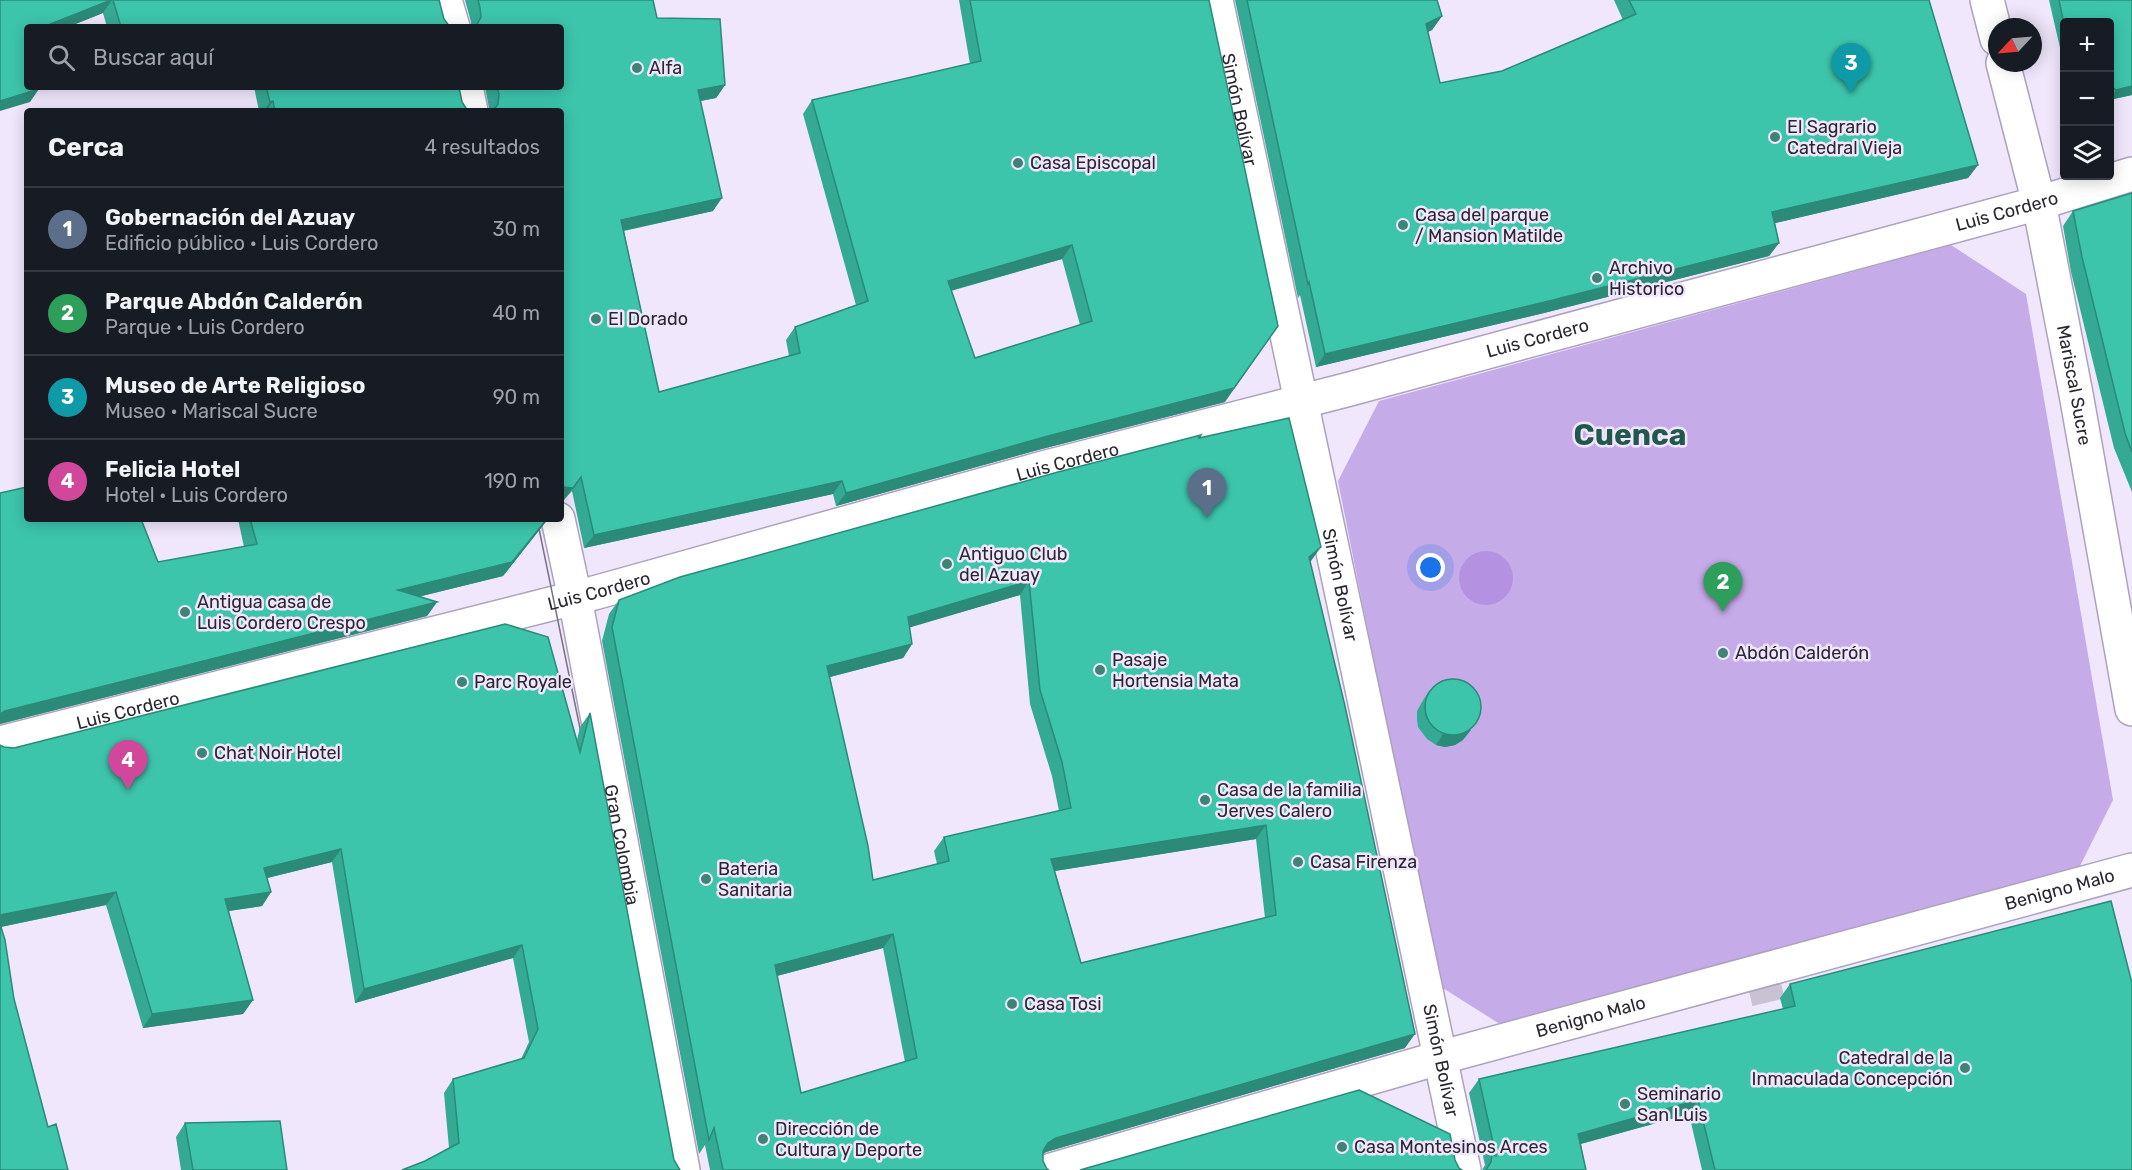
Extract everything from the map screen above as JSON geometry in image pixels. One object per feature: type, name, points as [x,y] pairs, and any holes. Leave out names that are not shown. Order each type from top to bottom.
[{"type":"street","points":[[445,0],[452,24]]},
{"type":"street","name":"Simón Bolívar","points":[[1216,0],[1288,345],[1302,401],[1438,1058],[1464,1170]]},
{"type":"street","points":[[1987,0],[1992,18]]},
{"type":"street","name":"Mariscal Sucre","points":[[2005,72],[2039,203],[2076,394],[2132,709]]},
{"type":"street","points":[[467,90],[470,108]]},
{"type":"street","name":"Luis Cordero","points":[[0,742],[575,597],[1043,468],[1302,401],[2039,203],[2132,174]]},
{"type":"street","name":"Gran Colombia","points":[[559,522],[575,597],[682,1170]]},
{"type":"street","name":"Benigno Malo","points":[[1051,1170],[1438,1058],[2132,870]]},
{"type":"shaded area","points":[[1951,245],[2026,294],[2113,800],[2073,880],[1514,1033],[1438,985],[1338,481],[1379,401]]},
{"type":"shaded area","points":[[1486,551],[1496,553],[1505,559],[1511,568],[1513,578],[1511,588],[1505,597],[1496,603],[1486,605],[1476,603],[1467,597],[1461,588],[1459,578],[1461,568],[1467,559],[1476,553]]},
{"type":"building","points":[[0,0],[111,0],[51,24],[24,24],[24,90],[36,90],[0,101]]},
{"type":"building","points":[[113,0],[439,0],[444,19],[448,24],[120,24]]},
{"type":"building","points":[[478,0],[653,0],[657,18],[720,19],[725,85],[698,90],[722,198],[621,220],[659,392],[800,353],[795,327],[868,301],[812,100],[981,61],[970,0],[1209,0],[1278,326],[1234,388],[1048,436],[846,493],[842,481],[594,535],[581,477],[573,488],[564,487],[564,108],[495,108],[498,104],[498,90],[564,90],[564,24],[477,24],[481,17]],"holes":[[[1072,245],[1092,321],[975,358],[948,281]]]},
{"type":"building","points":[[1247,0],[1437,0],[1442,16],[1426,24],[1440,83],[1502,71],[1636,14],[1629,0],[1929,0],[1978,165],[1772,212],[1779,243],[1325,354]]},
{"type":"building","points":[[2059,0],[2132,0],[2132,86],[2116,90],[2114,88],[2114,18],[2063,18]]},
{"type":"building","points":[[267,90],[460,90],[466,108],[274,108],[273,101],[270,102]]},
{"type":"building","points":[[2132,193],[2132,452],[2125,433],[2073,211]]},
{"type":"building","points":[[1289,418],[1321,547],[1309,557],[1345,706],[1415,1034],[1056,1138],[1048,1143],[1043,1151],[1043,1161],[1049,1170],[723,1170],[714,1128],[709,1140],[612,627],[619,600],[680,577],[1058,472],[1201,435],[1199,438]],"holes":[[[1029,581],[1040,690],[1062,762],[1071,808],[944,837],[949,861],[873,880],[868,846],[827,666],[912,644],[908,617]],[[1266,825],[1276,915],[1081,963],[1051,859]],[[893,934],[917,1058],[801,1093],[775,965]]]},
{"type":"building","points":[[24,488],[24,522],[142,522],[158,562],[257,544],[251,522],[545,522],[512,562],[398,590],[437,602],[0,714],[0,493]]},
{"type":"building","points":[[505,624],[548,637],[580,752],[590,713],[674,1160],[680,1170],[402,1170],[459,1143],[453,1079],[524,1058],[538,1029],[522,945],[364,989],[341,849],[264,868],[271,892],[225,899],[253,1000],[152,1014],[116,892],[0,915],[0,745],[14,748]]},
{"type":"building","points":[[1447,679],[1459,679],[1469,683],[1477,691],[1481,707],[1477,723],[1469,731],[1459,735],[1447,735],[1437,731],[1429,723],[1425,713],[1425,701],[1429,691],[1437,683]]},
{"type":"building","name":"Catedral de la Inmaculada Concepción","points":[[2111,901],[2132,983],[2132,1170],[1715,1170],[1698,1100],[1578,1134],[1586,1170],[1486,1170],[1492,1155],[1496,1156],[1479,1079],[1795,1006],[1790,984]]},
{"type":"building","points":[[0,924],[5,940],[14,999],[48,1127],[56,1124],[68,1170],[0,1170]]},
{"type":"building","points":[[1359,1090],[1450,1134],[1455,1160],[1462,1170],[1080,1170]]},
{"type":"building","points":[[280,1121],[287,1170],[193,1170],[185,1123]]},
{"type":"tunnel","points":[[1761,970],[1781,1055]]},
{"type":"tram line","points":[[439,0],[443,24]]},
{"type":"tram line","points":[[538,522],[583,743]]},
{"type":"place","name":"Alfa","points":[[637,68]]},
{"type":"place","name":"Museo de Arte Religioso","points":[[1851,93]]},
{"type":"place","name":"El Sagrario Catedral Vieja","points":[[1775,137]]},
{"type":"place","name":"Casa Episcopal","points":[[1018,163]]},
{"type":"place","name":"Casa del parque / Mansion Matilde","points":[[1403,225]]},
{"type":"place","name":"Archivo Historico","points":[[1597,278]]},
{"type":"place","name":"El Dorado","points":[[596,319]]},
{"type":"place","name":"Gobernación del Azuay","points":[[1207,518]]},
{"type":"place","name":"Antiguo Club del Azuay","points":[[947,564]]},
{"type":"place","name":"Antigua casa de Luis Cordero Crespo","points":[[185,612]]},
{"type":"place","name":"Parque Abdón Calderón","points":[[1723,612]]},
{"type":"place","name":"Abdón Calderón","points":[[1723,653]]},
{"type":"place","name":"Pasaje Hortensia Mata","points":[[1100,670]]},
{"type":"place","name":"Parc Royale","points":[[462,682]]},
{"type":"place","name":"Chat Noir Hotel","points":[[202,753]]},
{"type":"place","name":"Felicia Hotel","points":[[128,790]]},
{"type":"place","name":"Casa de la familia Jerves Calero","points":[[1205,800]]},
{"type":"place","name":"Casa Firenza","points":[[1298,862]]},
{"type":"place","name":"Bateria Sanitaria","points":[[706,879]]},
{"type":"place","name":"Casa Tosi","points":[[1012,1004]]},
{"type":"place","name":"Catedral de la Inmaculada Concepción","points":[[1965,1068]]},
{"type":"place","name":"Seminario San Luis","points":[[1625,1104]]},
{"type":"place","name":"Dirección de Cultura y Deporte","points":[[763,1139]]},
{"type":"place","name":"Casa Montesinos Arces","points":[[1342,1147]]},
{"type":"district","name":"Cuenca","points":[[1630,435]]}]
